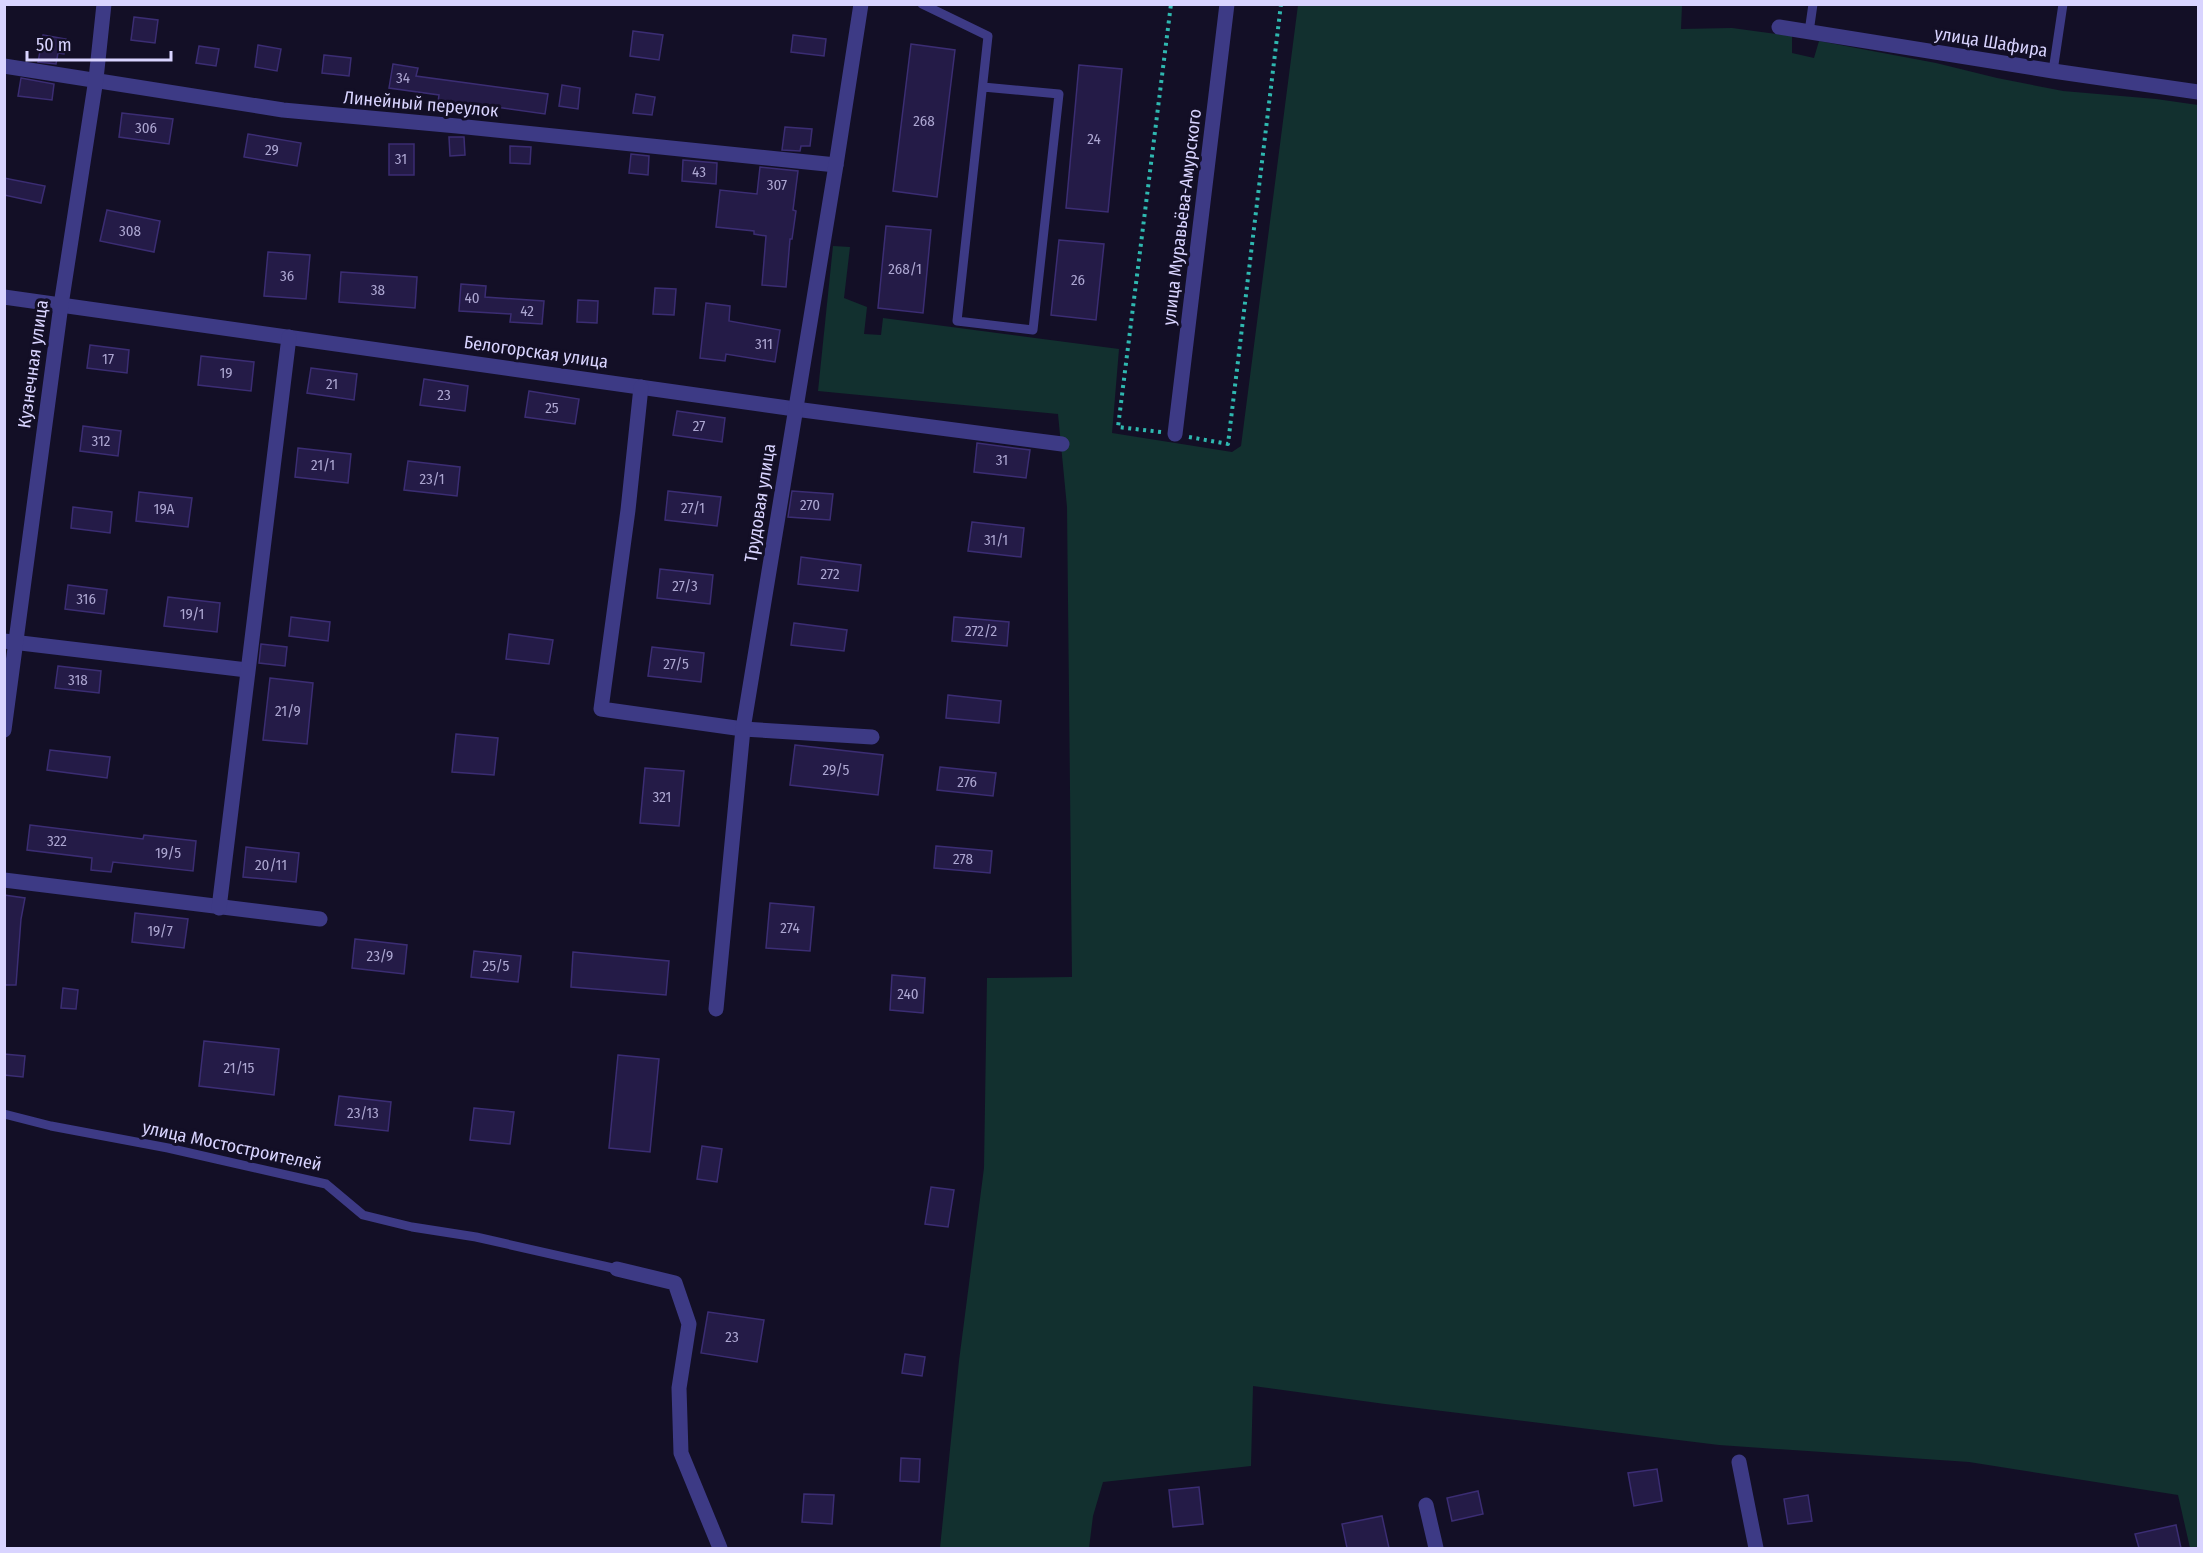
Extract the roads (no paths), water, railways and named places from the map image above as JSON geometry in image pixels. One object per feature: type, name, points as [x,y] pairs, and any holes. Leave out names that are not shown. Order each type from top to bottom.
[{"type":"street","name":"Кузнечная улица","points":[[4,730],[10,642],[96,79],[104,4]]},
{"type":"street","name":"Трудовая улица","points":[[716,1009],[743,729],[861,4]]},
{"type":"street","name":"улица Муравьёва-Амурского","points":[[1175,434],[1227,4]]},
{"type":"street","name":"улица Шафира","points":[[1779,27],[2199,92]]},
{"type":"street","name":"Линейный переулок","points":[[4,66],[283,110],[836,165]]},
{"type":"street","name":"Белогорская улица","points":[[4,297],[795,409],[1062,444]]},
{"type":"street","points":[[219,908],[289,337]]},
{"type":"street","points":[[641,387],[628,510],[601,709],[743,729],[872,737]]},
{"type":"street","points":[[10,642],[248,670]]},
{"type":"street","points":[[4,880],[320,919]]},
{"type":"street","points":[[617,1269],[675,1283],[689,1324],[679,1388],[681,1453],[720,1548]]},
{"type":"street","points":[[1738,1462],[1756,1548]]},
{"type":"street","points":[[1426,1505],[1436,1548]]},
{"type":"lane","points":[[922,4],[988,36],[957,321],[1033,330],[1059,94],[983,87]]},
{"type":"lane","points":[[1809,32],[1813,4]]},
{"type":"lane","points":[[2053,71],[2062,4]]},
{"type":"lane","name":"улица Мостостроителей","points":[[4,1114],[326,1184],[363,1215],[412,1227],[476,1237],[617,1269]]}]
